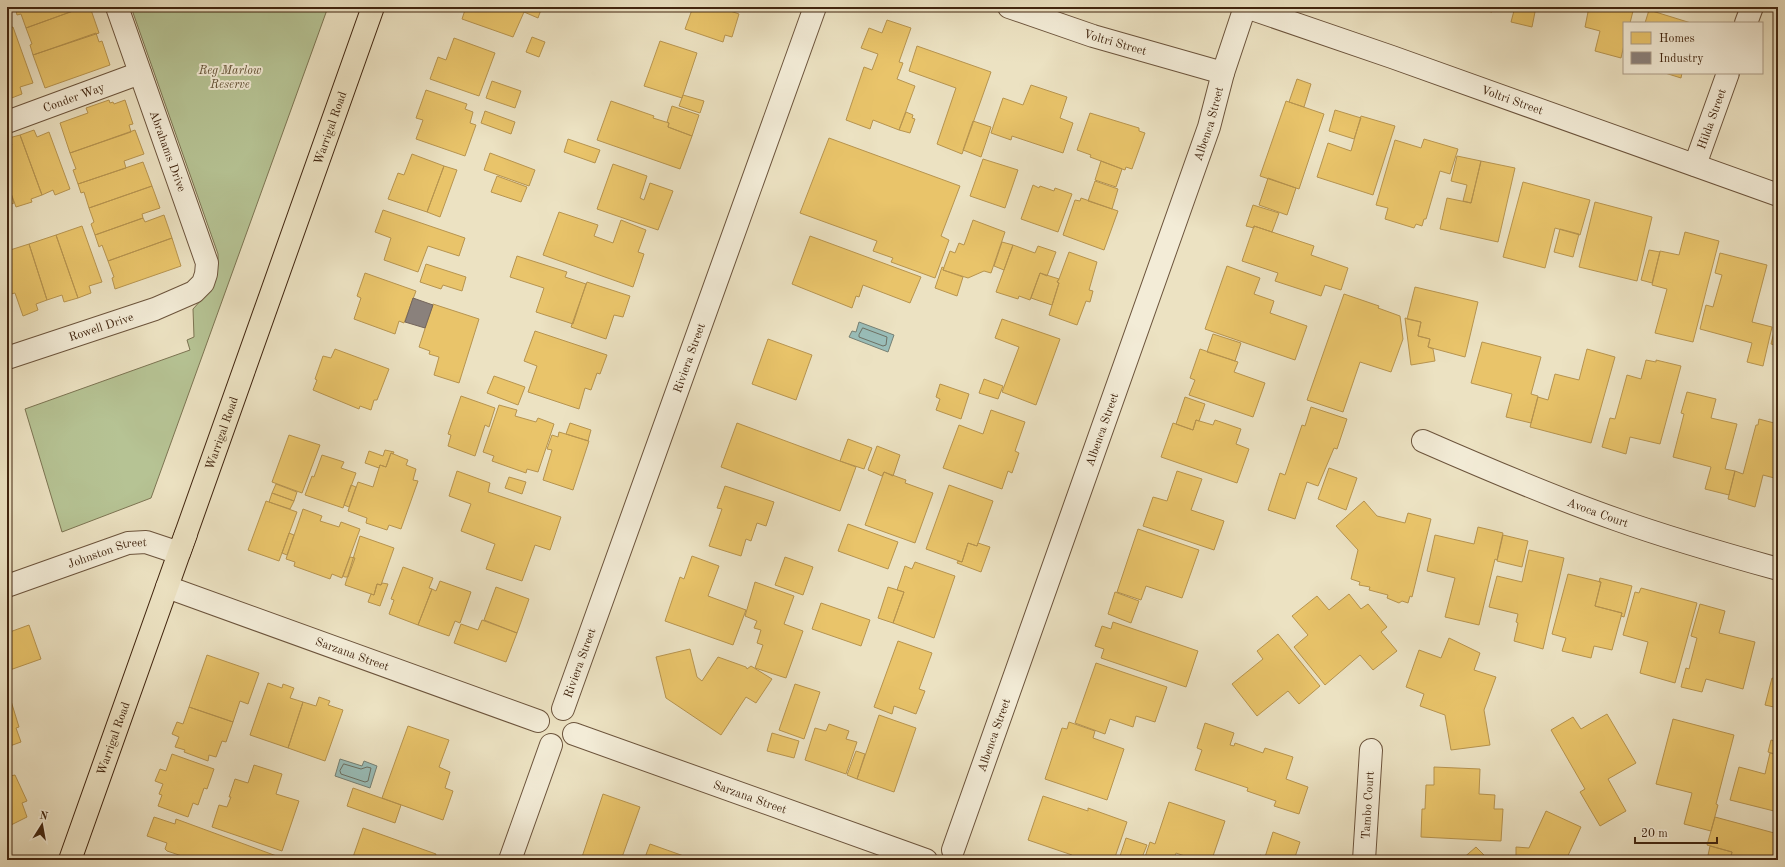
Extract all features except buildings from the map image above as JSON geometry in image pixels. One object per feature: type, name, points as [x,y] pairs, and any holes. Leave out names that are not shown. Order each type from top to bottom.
[{"type":"highway","name":"Warrigal Road","points":[[70,860],[373,7]]},
{"type":"street","name":"Abrahams Drive","points":[[117,7],[207,263],[203,283],[194,292]]},
{"type":"street","name":"Riviera Street","points":[[563,709],[815,7]]},
{"type":"street","name":"Voltri Street","points":[[1009,7],[1092,36],[1223,73]]},
{"type":"street","name":"Voltri Street","points":[[1246,7],[1392,57],[1778,195]]},
{"type":"street","name":"Albenca Street","points":[[959,855],[1209,127],[1223,73],[1246,7]]},
{"type":"street","points":[[1746,22],[1752,7]]},
{"type":"street","name":"Conder Way","points":[[7,122],[140,73]]},
{"type":"street","name":"Hilda Street","points":[[1695,165],[1728,74]]},
{"type":"street","name":"Rowell Drive","points":[[7,357],[154,309],[194,292]]},
{"type":"street","name":"Avoca Court","points":[[1423,441],[1512,479],[1618,520],[1707,549],[1778,569]]},
{"type":"street","name":"Johnston Street","points":[[7,586],[128,543],[146,542],[179,552],[190,523]]},
{"type":"street","name":"Sarzana Street","points":[[167,587],[538,721]]},
{"type":"street","points":[[558,708],[563,709],[572,716],[575,722],[574,734],[562,745],[551,745],[542,740],[539,735],[537,726],[538,721],[544,712],[548,710],[558,708]]},
{"type":"street","name":"Sarzana Street","points":[[574,734],[928,860]]},
{"type":"street","points":[[510,860],[551,745]]},
{"type":"street","name":"Tambo Court","points":[[1364,860],[1371,750]]},
{"type":"street","points":[[928,860],[939,850],[949,848],[959,855]]},
{"type":"green space","name":"Reg Marlow Reserve","points":[[131,7],[328,7],[151,498],[62,532],[25,409],[190,350],[187,340],[194,337],[193,309],[208,291],[217,270],[218,254]]},
{"type":"water","points":[[859,322],[894,335],[888,352],[849,337],[852,331],[856,332]]},
{"type":"water","points":[[340,759],[362,766],[364,761],[377,766],[370,788],[335,776]]}]
